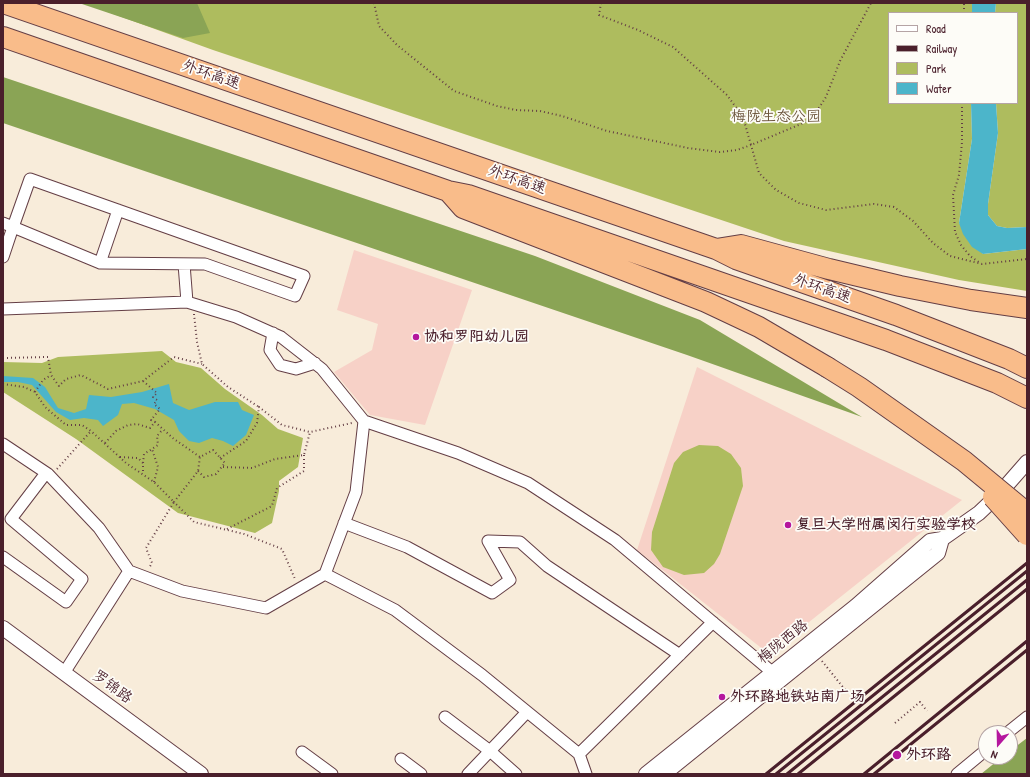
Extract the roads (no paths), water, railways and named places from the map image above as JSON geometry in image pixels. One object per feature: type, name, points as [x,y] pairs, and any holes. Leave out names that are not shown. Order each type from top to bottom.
[{"type":"highway","name":"外环高速","points":[[3,3],[716,249],[736,259],[896,314],[1009,359],[1027,368]]},
{"type":"highway","name":"外环高速","points":[[3,38],[448,191],[468,195],[886,340],[997,383],[1027,398]]},
{"type":"highway","points":[[448,191],[463,208],[706,302],[765,330],[859,386],[964,461],[1027,513]]},
{"type":"highway","points":[[716,249],[741,244],[829,269],[900,286],[971,300],[1027,308]]},
{"type":"highway","points":[[859,386],[992,497],[1027,536]]},
{"type":"street","points":[[3,257],[8,225],[30,179],[304,276],[295,296],[205,264],[100,263],[8,225]]},
{"type":"street","points":[[100,263],[118,210]]},
{"type":"street","points":[[184,264],[190,303]]},
{"type":"street","points":[[3,309],[190,303],[236,318],[273,333],[281,337],[322,369],[364,421],[458,453],[528,483],[615,540],[772,672]]},
{"type":"street","points":[[273,333],[270,350],[280,365],[296,369],[315,363]]},
{"type":"street","points":[[3,444],[47,473],[99,528],[130,571],[182,591],[266,608],[325,574],[356,492],[364,421]]},
{"type":"street","name":"梅陇西路","points":[[646,774],[856,606],[930,542],[942,539],[979,512],[1000,494],[1027,462]]},
{"type":"street","points":[[3,557],[66,602],[82,579],[7,517],[47,473]]},
{"type":"street","points":[[344,523],[407,547],[492,592],[510,580],[488,541],[520,542],[547,566],[680,655]]},
{"type":"street","name":"梅陇西路","points":[[664,774],[938,553],[942,539]]},
{"type":"street","points":[[64,673],[130,571]]},
{"type":"street","points":[[325,574],[394,610],[482,675],[579,754],[586,774]]},
{"type":"street","points":[[579,754],[713,622]]},
{"type":"street","name":"罗锦路","points":[[3,628],[202,774]]},
{"type":"street","points":[[468,774],[527,712]]},
{"type":"street","points":[[445,717],[490,751],[516,774]]},
{"type":"street","points":[[1017,725],[1027,717]]},
{"type":"street","points":[[302,752],[332,774]]},
{"type":"street","points":[[957,774],[978,757]]},
{"type":"street","points":[[401,759],[421,774]]},
{"type":"water","points":[[972,3],[996,3],[995,12],[972,12]]},
{"type":"water","points":[[971,104],[996,104],[998,133],[988,204],[988,215],[997,226],[1007,228],[1027,227],[1027,249],[983,254],[972,247],[963,234],[959,223],[972,139]]},
{"type":"water","points":[[3,376],[33,378],[45,387],[58,408],[74,413],[86,409],[89,395],[111,397],[142,392],[169,384],[173,403],[189,410],[215,402],[238,402],[242,410],[254,415],[246,435],[233,446],[212,438],[199,443],[189,441],[179,431],[174,420],[155,409],[134,403],[122,404],[118,415],[103,426],[98,420],[84,418],[70,420],[56,412],[32,385],[18,382],[4,382]]},
{"type":"railway","points":[[766,774],[1027,563]]},
{"type":"railway","points":[[776,774],[1027,571]]},
{"type":"railway","points":[[787,774],[1027,580]]},
{"type":"railway","points":[[798,774],[1027,589]]},
{"type":"railway","points":[[864,774],[1027,641]]},
{"type":"railway","points":[[874,774],[1027,650]]},
{"type":"place","name":"协和罗阳幼儿园","points":[[416,337]]},
{"type":"place","name":"复旦大学附属闵行实验学校","points":[[788,525]]},
{"type":"place","name":"外环路地铁站南广场","points":[[722,697]]},
{"type":"place","name":"外环路","points":[[897,755]]},
{"type":"park label","name":"梅陇生态公园","points":[[776,117]]}]
